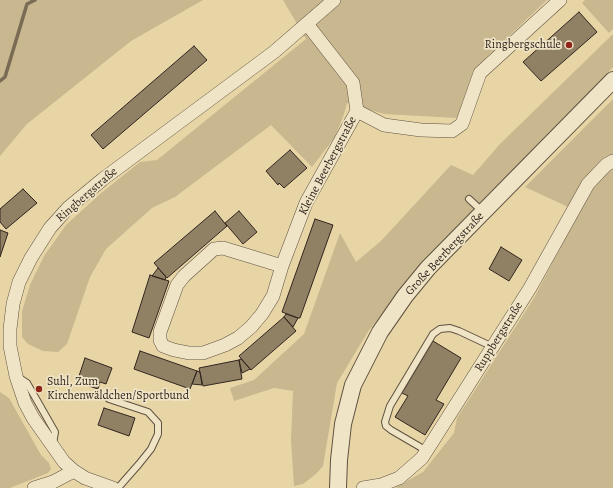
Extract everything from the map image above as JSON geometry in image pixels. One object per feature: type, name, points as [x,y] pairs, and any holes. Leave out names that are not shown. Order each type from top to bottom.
[{"type":"street","name":"Ringbergstraße","points":[[113,488],[95,482],[74,471],[64,462],[33,418],[25,403],[16,376],[10,346],[10,328],[13,304],[19,282],[31,258],[50,228],[68,208],[103,179],[274,52],[334,0]]},
{"type":"street","points":[[307,24],[353,83],[357,111],[384,124],[421,130],[452,131],[462,124],[480,73],[560,0]]},
{"type":"street","name":"Große Beerbergstraße","points":[[338,488],[343,424],[354,385],[380,332],[405,296],[428,268],[613,80]]},
{"type":"street","name":"Kleine Beerbergstraße","points":[[282,266],[223,248],[214,249],[184,276],[177,285],[160,332],[162,346],[189,353],[203,353],[225,346],[238,338],[251,327],[262,314],[273,296],[282,266],[306,203],[357,111]]},
{"type":"street","name":"Ruppbergstraße","points":[[363,488],[381,485],[399,478],[422,458],[530,288],[588,184],[606,165],[613,161]]},
{"type":"street","points":[[34,488],[54,485],[74,471]]},
{"type":"lane","points":[[469,199],[483,212]]},
{"type":"lane","points":[[427,451],[391,430],[386,426],[385,422],[390,406],[433,334],[440,329],[450,328],[493,347]]},
{"type":"lane","points":[[109,399],[148,412],[158,423],[158,434],[150,448],[139,464],[118,488]]},
{"type":"shaded area","points":[[0,0],[203,0],[131,41],[27,124],[0,156]]},
{"type":"shaded area","points":[[283,0],[547,0],[474,69],[457,118],[384,114],[347,103],[335,137],[312,167],[271,125],[175,197],[152,208],[106,249],[90,277],[67,344],[58,352],[43,351],[28,344],[22,337],[22,311],[30,285],[44,256],[66,225],[100,194],[140,162],[157,160],[306,39]]},
{"type":"shaded area","points":[[585,0],[613,0],[613,29],[609,33],[582,3]]},
{"type":"shaded area","points":[[613,34],[613,67],[486,200],[468,215],[419,266],[369,330],[337,383],[323,466],[316,474],[303,484],[294,486],[291,440],[293,391],[274,388],[234,401],[230,388],[254,380],[304,334],[340,233],[356,262],[381,241],[451,165],[473,175],[500,144]]},
{"type":"shaded area","points":[[613,99],[613,488],[395,488],[423,472],[454,433],[457,418],[534,298],[579,212],[525,187]]},
{"type":"shaded area","points":[[0,392],[9,398],[41,455],[49,463],[51,469],[48,473],[10,488],[0,488]]},
{"type":"building","points":[[579,12],[597,32],[541,81],[523,62]]},
{"type":"building","points":[[194,46],[207,60],[103,149],[91,135]]},
{"type":"building","points":[[290,150],[307,168],[284,188],[279,183],[278,185],[266,171]]},
{"type":"building","points":[[23,189],[37,203],[6,229],[0,222],[0,209]]},
{"type":"building","points":[[215,211],[227,226],[167,278],[154,263]]},
{"type":"building","points":[[239,211],[257,232],[243,244],[225,223]]},
{"type":"building","points":[[315,219],[333,225],[300,318],[298,318],[282,312]]},
{"type":"building","points":[[0,230],[8,233],[0,257]]},
{"type":"building","points":[[501,247],[522,260],[509,281],[489,269]]},
{"type":"building","points":[[158,268],[166,277],[165,280],[152,276]]},
{"type":"building","points":[[150,275],[169,281],[149,338],[132,332]]},
{"type":"building","points":[[286,314],[298,318],[293,327],[284,317]]},
{"type":"building","points":[[284,317],[296,331],[251,370],[239,356]]},
{"type":"building","points":[[433,341],[461,358],[436,400],[444,404],[425,435],[395,417],[408,396],[402,393]]},
{"type":"building","points":[[140,351],[197,371],[190,389],[134,369]]},
{"type":"building","points":[[85,358],[112,368],[106,384],[100,382],[98,389],[77,382]]},
{"type":"building","points":[[241,359],[250,369],[242,373],[239,360]]},
{"type":"building","points":[[239,360],[242,379],[203,386],[199,368]]},
{"type":"building","points":[[197,371],[200,372],[202,385],[192,384]]},
{"type":"building","points":[[104,408],[135,418],[129,436],[98,425]]},
{"type":"waterway","points":[[0,81],[5,77],[27,4],[35,0]]},
{"type":"place","name":"Ringbergschule","points":[[569,45]]},
{"type":"place","name":"Suhl, Zum Kirchenwäldchen/Sportbund","points":[[39,389]]}]
